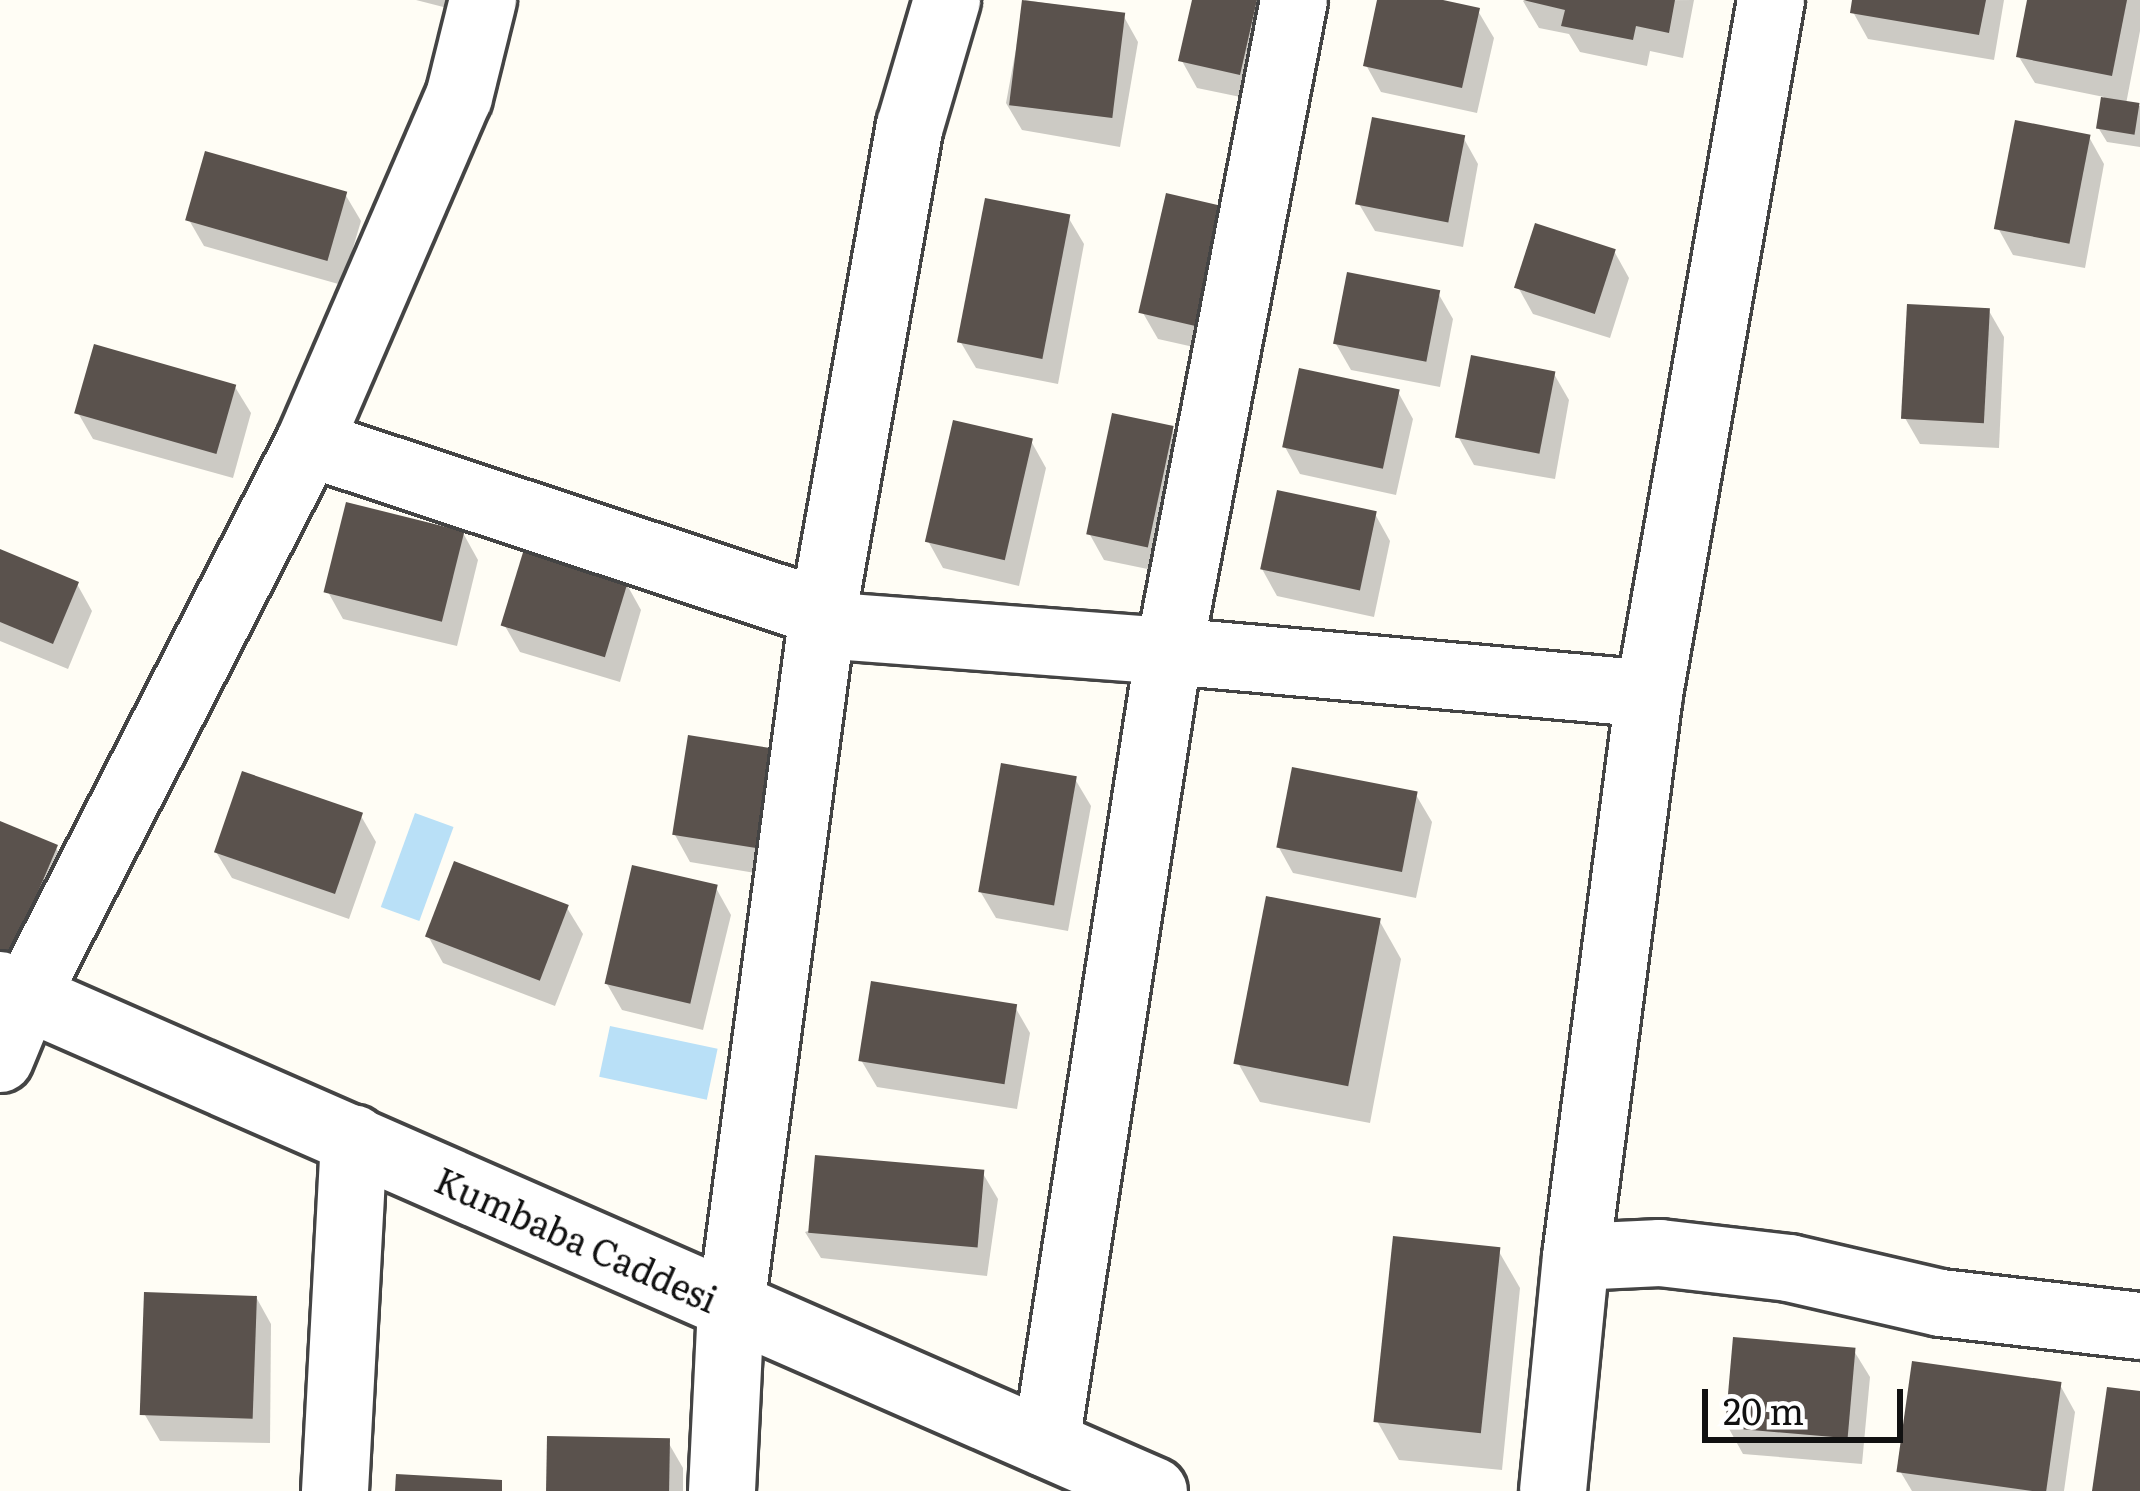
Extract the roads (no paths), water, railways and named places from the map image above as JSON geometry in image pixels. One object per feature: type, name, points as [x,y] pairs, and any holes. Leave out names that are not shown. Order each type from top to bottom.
[{"type":"street","points":[[0,1059],[13,990],[309,443],[459,97],[483,0]]},
{"type":"street","points":[[722,1491],[731,1306],[822,619],[910,126],[947,0]]},
{"type":"street","points":[[1046,1444],[1169,651],[1294,0]]},
{"type":"street","points":[[1553,1491],[1576,1257],[1649,694],[1771,0]]},
{"type":"street","points":[[309,443],[822,619],[1649,694]]},
{"type":"street","name":"Kumbaba Caddesi","points":[[13,990],[1154,1491]]},
{"type":"street","points":[[334,1491],[354,1139]]},
{"type":"street","points":[[1576,1257],[1660,1253],[1789,1268],[1941,1304],[2140,1327]]},
{"type":"water","points":[[415,813],[454,827],[419,921],[381,907]]},
{"type":"water","points":[[610,1026],[718,1049],[707,1100],[599,1077]]}]
